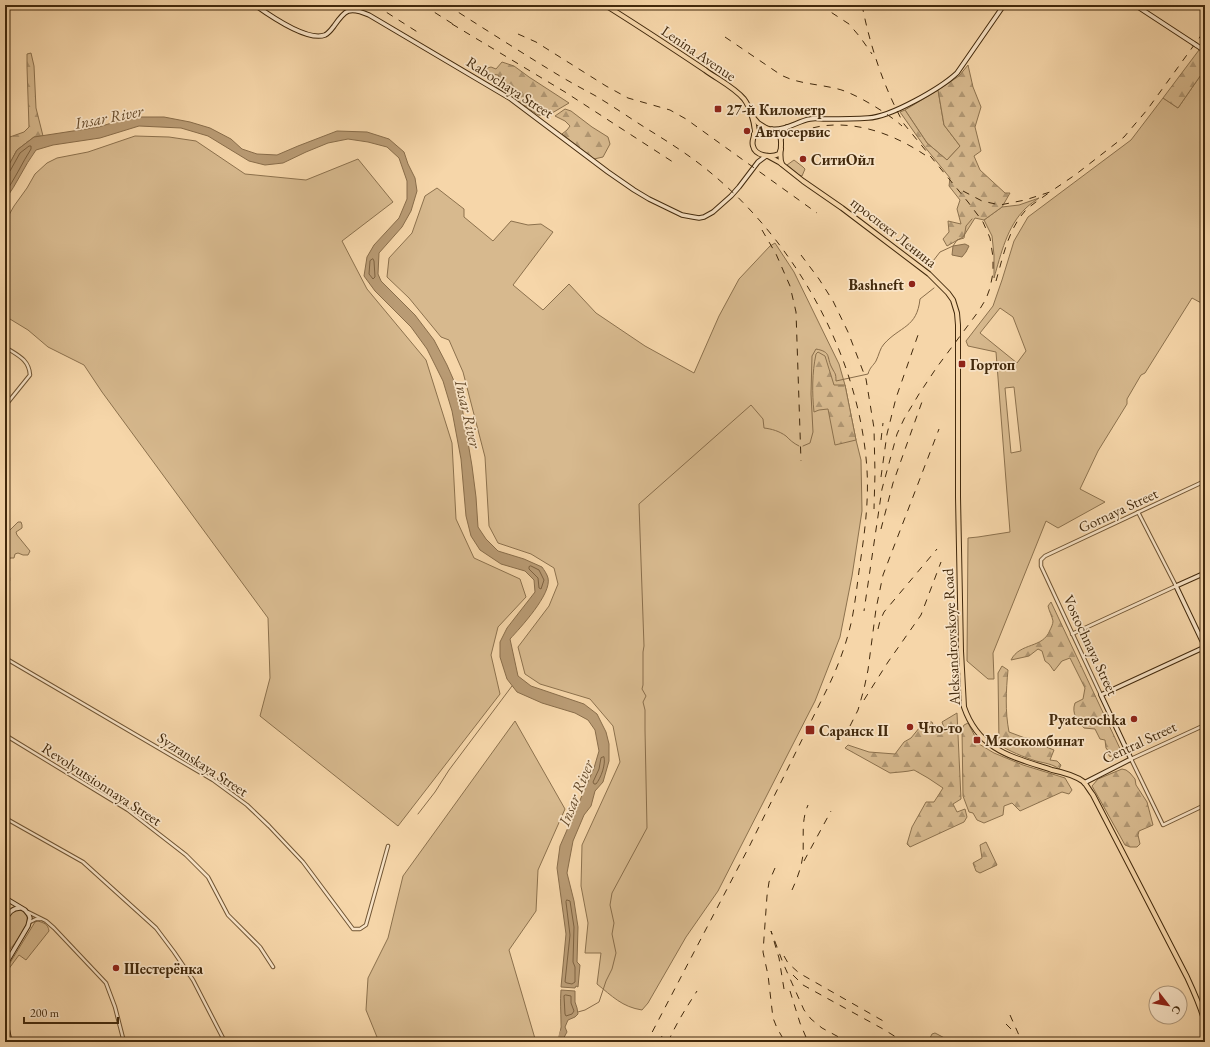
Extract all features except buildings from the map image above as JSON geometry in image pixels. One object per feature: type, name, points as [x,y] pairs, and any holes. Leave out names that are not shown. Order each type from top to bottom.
[{"type":"main road","name":"Lenina Avenue","points":[[605,5],[732,89],[744,100],[751,115]]},
{"type":"main road","points":[[751,115],[758,123],[778,133],[781,140],[780,157],[783,165]]},
{"type":"main road","points":[[751,115],[754,129],[752,145],[756,151],[767,156],[779,154],[781,149]]},
{"type":"main road","points":[[754,135],[760,129],[770,129]]},
{"type":"main road","name":"проспект Ленина","points":[[767,156],[783,165],[842,208],[938,282],[948,293],[955,306],[957,313],[957,340]]},
{"type":"main road","name":"Aleksandrovskoye Road","points":[[957,340],[961,651],[964,707],[970,722],[981,737],[998,751],[1074,777],[1084,783],[1093,795],[1187,977],[1195,993],[1205,1023]]},
{"type":"street","name":"Rabochaya Street","points":[[255,5],[290,27],[317,36],[328,33],[340,17],[346,12],[357,10],[369,15],[511,99],[634,190],[649,199],[687,216],[704,217],[713,212],[736,190],[758,162],[767,156]]},
{"type":"street","points":[[770,129],[778,129],[810,119],[870,118],[882,116],[928,93],[949,80],[957,73],[1004,5]]},
{"type":"street","points":[[1135,5],[1205,51]]},
{"type":"street","points":[[781,140],[784,131],[788,126]]},
{"type":"street","points":[[756,151],[759,157],[758,162]]},
{"type":"street","points":[[5,347],[24,359],[29,367],[30,375],[5,406]]},
{"type":"street","name":"Gornaya Street","points":[[1041,560],[1045,556],[1205,481]]},
{"type":"street","points":[[1101,695],[1205,647],[1138,512]]},
{"type":"street","name":"Vostochnaya Street","points":[[1041,560],[1041,566],[1072,634],[1163,825],[1205,805]]},
{"type":"street","points":[[1072,634],[1205,573]]},
{"type":"street","name":"Syzranskaya Street","points":[[5,658],[213,780],[246,805],[269,826],[303,862],[353,929],[360,929],[366,925],[388,846]]},
{"type":"street","name":"Central Street","points":[[1084,783],[1131,759],[1205,725]]},
{"type":"street","name":"Revolyutsionnaya Street","points":[[5,735],[128,810],[186,855],[208,877],[228,915],[260,947],[273,967]]},
{"type":"street","points":[[5,818],[83,862],[156,928],[193,980],[225,1042]]},
{"type":"street","points":[[5,898],[42,919],[54,928],[106,983],[115,1007],[124,1042]]},
{"type":"street","points":[[5,904],[8,908],[8,915]]},
{"type":"street","points":[[5,920],[14,909],[23,909]]},
{"type":"street","points":[[28,912],[30,922]]},
{"type":"street","points":[[5,965],[30,922],[36,919],[42,919]]},
{"type":"street","points":[[5,956],[13,951]]},
{"type":"street","points":[[5,1019],[10,1042]]},
{"type":"green space","points":[[1205,42],[1205,69],[1178,108],[1163,98]]},
{"type":"green space","points":[[31,53],[34,66],[36,108],[43,136],[34,137],[17,150],[5,172],[5,141],[7,138],[24,132],[29,127],[27,54]]},
{"type":"green space","points":[[502,62],[514,66],[569,103],[547,116],[538,115],[496,87],[501,83],[498,75],[491,74],[484,69],[491,67],[496,69]]},
{"type":"green space","points":[[968,65],[973,87],[981,107],[975,127],[981,151],[974,156],[980,170],[1005,193],[1010,193],[1002,207],[984,220],[975,218],[963,237],[947,246],[943,239],[949,232],[948,221],[961,224],[957,209],[960,200],[949,186],[950,178],[924,146],[900,112],[905,110],[927,143],[947,160],[960,146],[944,125],[938,90],[959,76]]},
{"type":"green space","points":[[1205,69],[1205,305],[1192,298],[1145,373],[1141,375],[1127,399],[1127,404],[1098,451],[1080,489],[1105,502],[1058,528],[1046,521],[993,653],[994,679],[988,679],[967,661],[968,538],[1010,532],[996,352],[968,346],[966,341],[993,306],[1014,241],[1028,217],[1131,140],[1163,98],[1178,108]],"holes":[[[1000,308],[1013,317],[1026,351],[1017,363],[980,333]],[[1014,387],[1021,451],[1011,453],[1005,388]]]},
{"type":"green space","points":[[938,90],[944,125],[960,146],[947,160],[927,143],[905,110]]},
{"type":"green space","points":[[565,109],[571,111],[608,137],[610,144],[603,157],[594,159],[562,134],[570,126],[565,121],[555,116]]},
{"type":"green space","points":[[135,136],[169,137],[196,141],[245,174],[306,180],[358,159],[393,202],[342,241],[367,289],[426,360],[452,443],[456,519],[474,558],[520,579],[526,597],[498,627],[491,655],[500,694],[398,826],[260,716],[270,678],[268,618],[102,392],[84,365],[48,347],[28,330],[5,316],[5,222],[35,174],[47,163],[57,158],[88,152]]},
{"type":"green space","points":[[794,160],[805,169],[802,176],[787,165]]},
{"type":"green space","points":[[437,188],[464,209],[464,217],[493,241],[511,221],[528,225],[541,224],[553,232],[513,285],[543,310],[569,284],[596,313],[645,346],[694,373],[719,316],[739,279],[770,246],[775,243],[794,272],[839,364],[845,385],[861,460],[862,511],[852,576],[840,637],[815,701],[718,891],[686,937],[648,1003],[642,1010],[623,1004],[597,984],[601,953],[585,953],[588,923],[581,886],[582,845],[620,762],[613,726],[590,699],[540,684],[525,674],[518,647],[549,606],[558,584],[554,568],[531,554],[498,543],[489,526],[485,457],[463,372],[449,340],[441,337],[409,298],[387,277],[389,258],[412,233],[425,196]]},
{"type":"green space","points":[[1039,198],[1019,215],[1014,223],[999,259],[994,278],[992,236],[984,220],[1002,207],[1019,205]]},
{"type":"green space","points":[[818,352],[825,356],[834,385],[845,385],[856,440],[835,445],[828,409],[814,412],[813,376],[816,354]]},
{"type":"green space","points":[[18,522],[21,522],[22,528],[16,532],[17,535],[30,551],[28,555],[18,553],[15,554],[14,558],[10,558],[6,570],[10,580],[5,591],[5,535]]},
{"type":"green space","points":[[1051,602],[1123,755],[1121,756],[1109,756],[1105,740],[1100,739],[1095,729],[1084,728],[1076,717],[1074,711],[1075,703],[1083,699],[1085,688],[1070,658],[1062,661],[1054,671],[1045,661],[1042,651],[1038,649],[1029,656],[1011,660],[1020,650],[1037,643],[1047,636],[1053,622],[1048,606]]},
{"type":"green space","points":[[1002,666],[1008,670],[1006,701],[1009,732],[1025,738],[1036,739],[1044,746],[1054,750],[1050,760],[1057,761],[1061,765],[1059,769],[1057,767],[1022,756],[999,744],[998,673]]},
{"type":"green space","points":[[957,713],[961,799],[953,804],[957,812],[965,809],[967,817],[964,822],[910,847],[907,844],[912,827],[926,802],[934,802],[943,788],[914,770],[890,773],[845,748],[848,745],[869,752],[895,754],[904,742],[911,738],[924,722],[932,722],[936,732],[945,730],[942,722]]},
{"type":"green space","points":[[515,721],[565,809],[538,870],[536,911],[509,950],[536,1042],[391,1042],[389,1039],[379,1042],[366,1010],[368,978],[388,938],[403,876]]},
{"type":"green space","points":[[968,723],[979,744],[994,753],[1023,765],[1065,778],[1072,790],[1069,794],[1062,792],[1020,811],[1012,803],[1004,806],[1003,815],[984,823],[977,820],[973,813],[969,812],[963,796],[962,729],[964,725]]},
{"type":"green space","points":[[1122,769],[1130,773],[1135,779],[1136,785],[1147,802],[1153,825],[1139,831],[1138,835],[1140,844],[1137,847],[1125,845],[1092,786],[1098,779]]},
{"type":"green space","points":[[986,842],[997,865],[980,873],[976,871],[973,863],[982,858],[980,845]]},
{"type":"green space","points":[[17,910],[22,911],[25,914],[27,923],[15,944],[5,952],[5,928],[12,912]]},
{"type":"green space","points":[[38,921],[47,925],[49,931],[26,960],[19,955],[5,974],[5,971],[35,922]]},
{"type":"green space","points":[[935,1033],[952,1042],[928,1042],[932,1034]]},
{"type":"water","points":[[130,117],[164,117],[190,122],[210,128],[231,139],[242,149],[257,154],[277,155],[337,131],[367,132],[389,139],[404,152],[415,178],[417,191],[411,211],[402,227],[379,253],[378,274],[381,281],[415,315],[434,340],[458,390],[472,466],[478,527],[486,539],[498,551],[524,559],[542,567],[548,577],[548,585],[545,593],[534,610],[510,639],[518,676],[531,686],[584,704],[597,714],[606,732],[609,744],[609,761],[603,782],[595,791],[591,806],[584,815],[573,841],[567,873],[574,901],[578,927],[577,962],[580,965],[578,987],[561,987],[566,934],[557,868],[560,846],[594,768],[599,751],[595,730],[588,720],[575,713],[542,703],[517,692],[507,679],[500,657],[500,642],[507,628],[535,592],[534,580],[525,571],[501,564],[480,550],[471,536],[466,516],[461,459],[452,411],[443,381],[427,349],[411,327],[375,291],[364,276],[367,257],[374,245],[399,218],[407,199],[407,181],[399,158],[387,147],[348,139],[328,143],[283,163],[265,165],[249,161],[208,136],[181,128],[139,126],[100,138],[53,145],[36,150],[5,200],[5,172],[17,150],[34,137],[99,127]]},
{"type":"water","points":[[965,244],[969,246],[962,257],[952,255],[953,246]]},
{"type":"water","points":[[561,990],[575,991],[575,1002],[578,1014],[568,1020],[565,1027],[567,1032],[562,1041],[559,1039],[561,1025]]},
{"type":"waterway","points":[[930,265],[940,252],[953,246],[957,240],[964,238],[966,226],[972,219]]},
{"type":"waterway","points":[[803,446],[810,443],[813,432],[811,394],[812,356],[816,349],[827,353],[830,364],[836,376],[836,381],[868,374],[883,346],[890,338],[912,321],[918,309],[920,299],[934,288]]},
{"type":"waterway","points":[[578,1012],[585,1010],[599,1002],[612,969],[616,953],[612,934],[614,923],[610,905],[612,893],[647,828],[645,710],[643,702],[646,696],[642,689],[644,646],[639,504],[751,405],[763,419],[764,428],[781,433],[799,446]]},
{"type":"waterway","points":[[418,814],[512,686]]},
{"type":"waterway","name":"Insar River","points":[[560,1042],[562,1033]]},
{"type":"railway","points":[[375,5],[419,33]]},
{"type":"railway","points":[[423,5],[456,26]]},
{"type":"railway","points":[[447,5],[514,48],[601,99],[673,145],[711,173],[742,202],[771,234],[796,269],[819,306],[837,346],[852,386],[862,428],[867,470],[866,520],[853,613],[848,636],[829,685],[750,845],[647,1042]]},
{"type":"railway","points":[[820,5],[849,24],[872,54]]},
{"type":"railway","points":[[862,5],[878,66],[890,96],[904,124],[983,222],[990,238],[993,257],[993,273],[986,299],[919,394],[897,434],[882,489],[864,611]]},
{"type":"railway","points":[[452,24],[565,92],[676,164]]},
{"type":"railway","points":[[963,191],[982,201],[1000,205],[1025,200],[1050,192],[1075,175],[1124,137],[1147,110],[1205,30]]},
{"type":"railway","points":[[518,34],[536,42],[628,98],[670,110],[686,119],[817,213]]},
{"type":"railway","points":[[725,37],[781,75],[809,84],[831,87],[845,91],[872,104],[902,126]]},
{"type":"railway","points":[[786,136],[822,126],[849,126],[876,131],[901,141],[925,155]]},
{"type":"railway","points":[[996,281],[1010,235],[1019,218],[1028,208],[1050,192]]},
{"type":"railway","points":[[762,230],[776,254],[790,286],[796,312],[801,461]]},
{"type":"railway","points":[[801,255],[833,301],[848,332],[866,379],[874,428],[874,509]]},
{"type":"railway","points":[[881,477],[887,434],[896,398],[918,335]]},
{"type":"railway","points":[[881,529],[893,483],[923,399]]},
{"type":"railway","points":[[881,440],[883,423]]},
{"type":"railway","points":[[850,726],[858,710],[864,689],[876,609],[883,575],[939,429]]},
{"type":"railway","points":[[878,629],[884,612],[937,549]]},
{"type":"railway","points":[[864,700],[888,662],[921,615],[941,562]]},
{"type":"railway","points":[[792,890],[802,859],[804,817],[808,805]]},
{"type":"railway","points":[[804,861],[831,811]]},
{"type":"railway","points":[[775,868],[769,882],[763,952],[768,975],[773,1018],[785,1042]]},
{"type":"railway","points":[[784,989],[779,958],[771,931],[783,963],[804,1010],[811,1019],[822,1028],[846,1041]]},
{"type":"railway","points":[[784,956],[788,963],[799,973],[885,1022]]},
{"type":"railway","points":[[793,975],[803,985],[904,1042]]},
{"type":"railway","points":[[668,1042],[681,1016],[697,991]]},
{"type":"railway","points":[[790,991],[800,1023],[808,1042]]},
{"type":"railway","points":[[1010,1015],[1022,1042]]},
{"type":"railway","points":[[1006,1024],[1016,1034]]},
{"type":"railway","points":[[659,1042],[662,1036]]},
{"type":"place","name":"27-й Километр","points":[[718,109]]},
{"type":"place","name":"Автосервис","points":[[747,131]]},
{"type":"place","name":"СитиОйл","points":[[803,159]]},
{"type":"place","name":"Bashneft","points":[[912,284]]},
{"type":"place","name":"Гортоп","points":[[962,364]]},
{"type":"place","name":"Pyaterochka","points":[[1134,719]]},
{"type":"place","name":"Что-то","points":[[910,727]]},
{"type":"place","name":"Саранск II","points":[[810,730]]},
{"type":"place","name":"Мясокомбинат","points":[[977,740]]},
{"type":"place","name":"Шестерёнка","points":[[116,968]]}]
